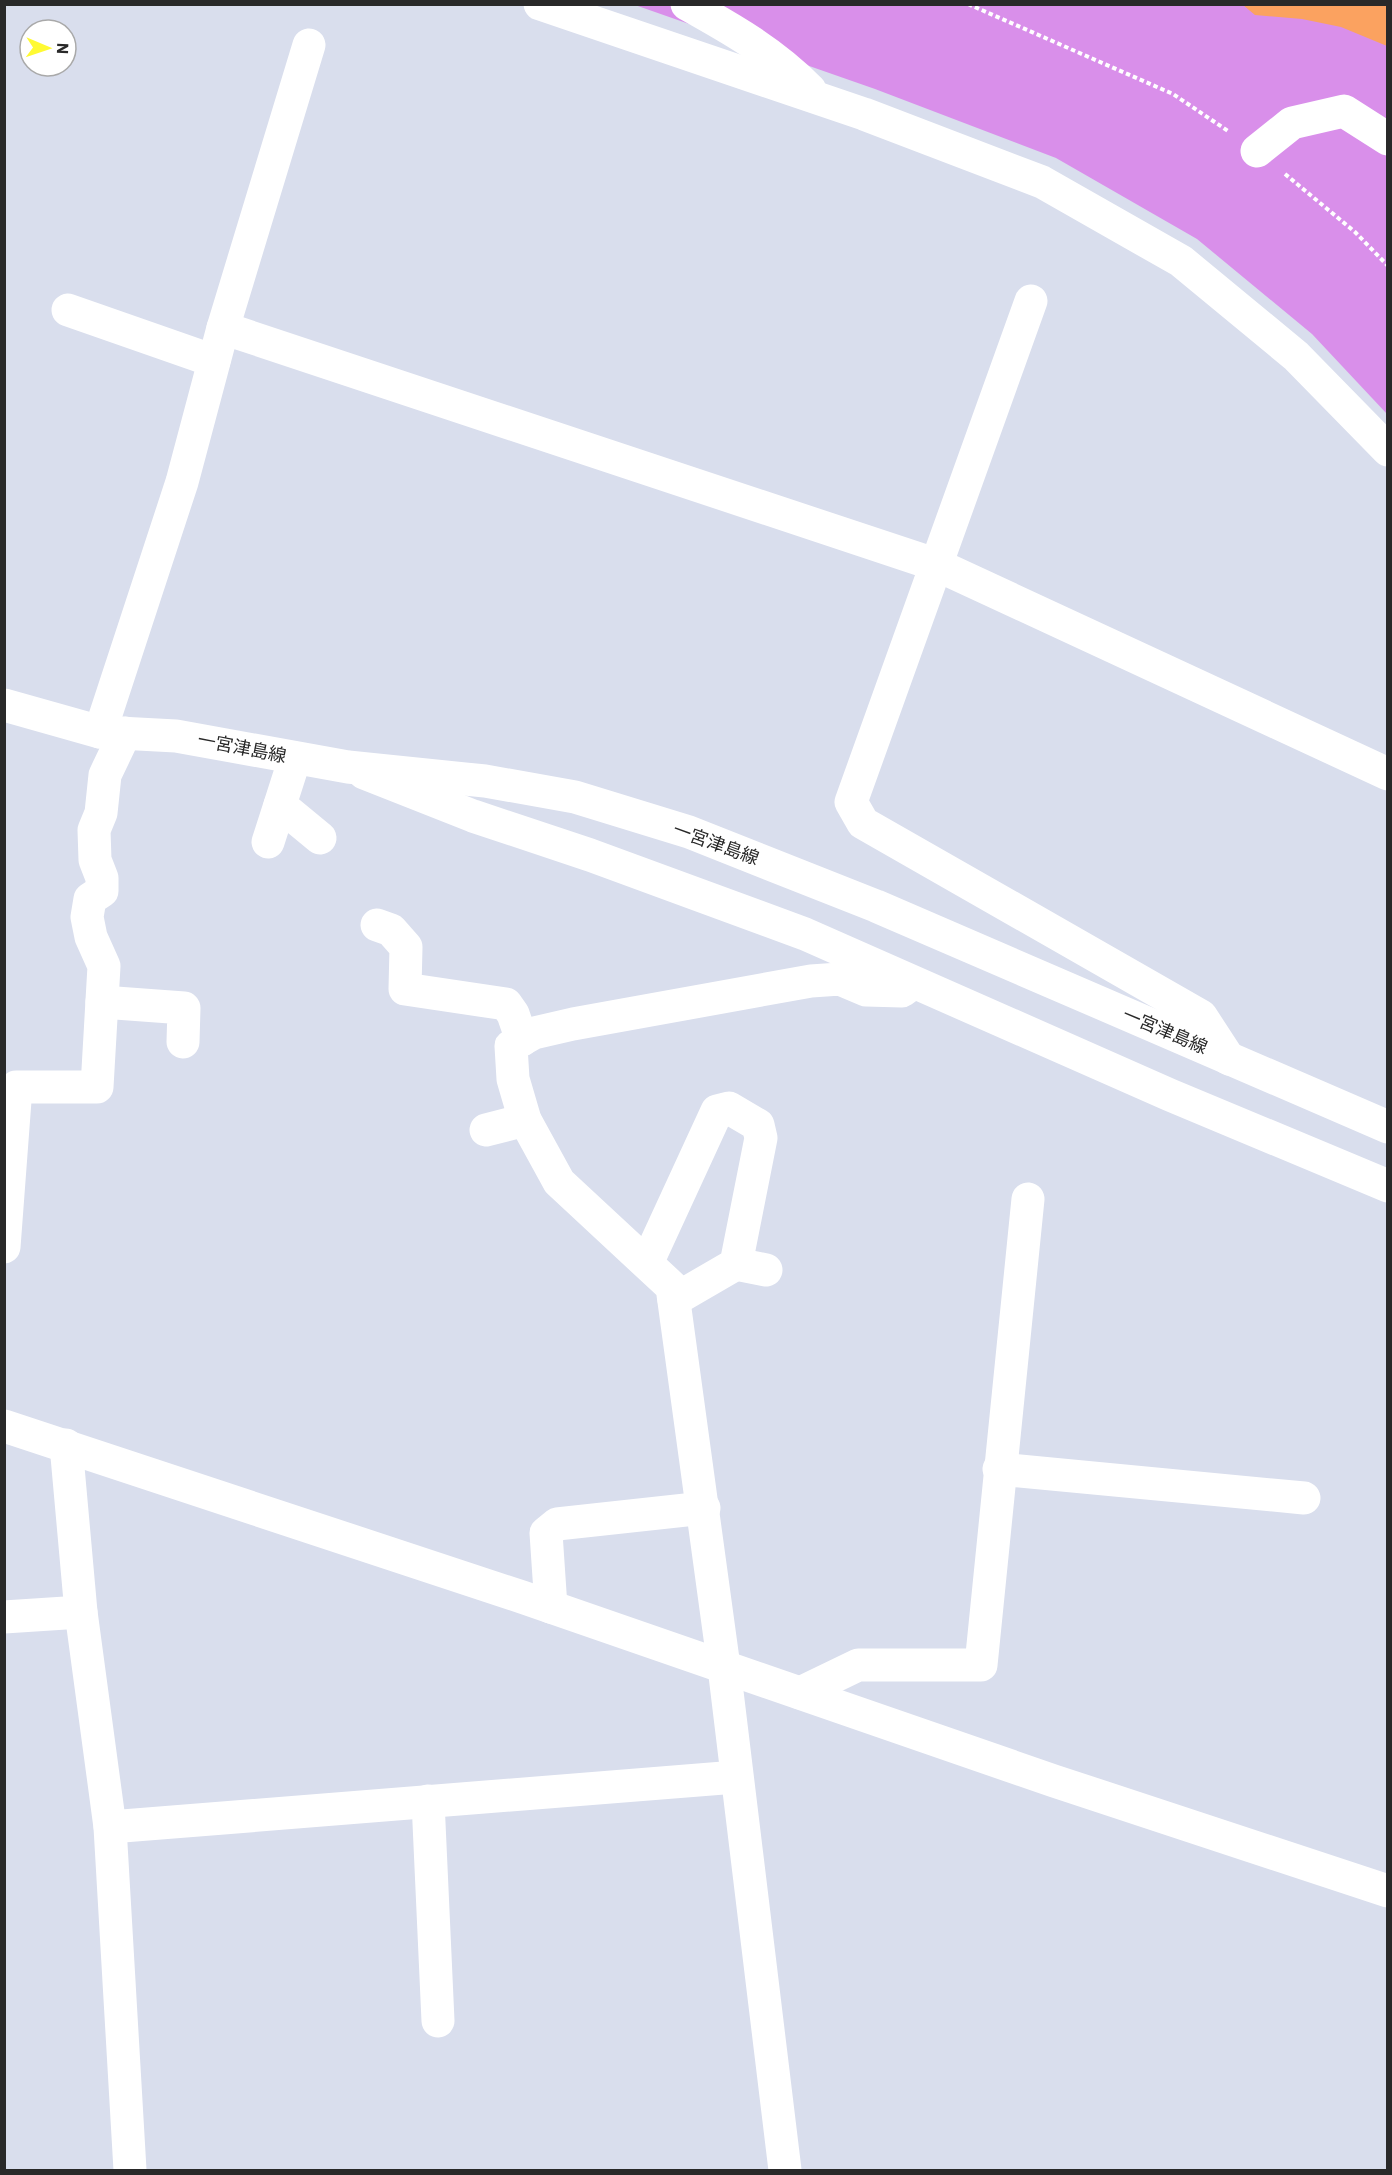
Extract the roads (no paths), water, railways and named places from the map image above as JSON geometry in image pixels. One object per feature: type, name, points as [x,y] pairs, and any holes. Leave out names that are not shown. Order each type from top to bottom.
[{"type":"street","points":[[540,4],[818,98],[1042,183],[1181,261],[1296,356],[1388,450]]},
{"type":"street","points":[[687,4],[740,33],[790,69],[818,98]]},
{"type":"street","points":[[4,1247],[16,1087],[97,1087],[104,966],[91,937],[87,917],[90,899],[102,891],[102,878],[95,860],[94,830],[101,813],[113,733],[223,328],[309,45]]},
{"type":"street","points":[[1257,151],[1292,123],[1344,111],[1388,139]]},
{"type":"street","points":[[1031,301],[851,802],[863,823],[1201,1016],[1229,1059]]},
{"type":"street","points":[[68,310],[214,361]]},
{"type":"street","points":[[223,328],[937,566],[1388,774]]},
{"type":"street","name":"一宮津島線","points":[[4,705],[113,733],[176,736],[348,767],[484,781],[575,797],[689,832],[876,906],[1388,1127]]},
{"type":"street","points":[[268,842],[296,758]]},
{"type":"street","points":[[348,767],[473,816],[590,855],[805,934],[913,983],[1388,1186]]},
{"type":"street","points":[[280,805],[320,838]]},
{"type":"street","points":[[377,925],[390,930],[406,947],[405,989],[506,1004],[513,1014],[522,1040]]},
{"type":"street","points":[[785,2170],[704,1508],[672,1287],[559,1182],[525,1120],[513,1079],[511,1046],[534,1033],[573,1024],[811,981],[840,979],[866,990],[902,991],[913,983]]},
{"type":"street","points":[[102,1002],[184,1008],[183,1042]]},
{"type":"street","points":[[646,1263],[717,1111],[729,1108],[758,1125],[761,1138],[751,1267],[674,1300]]},
{"type":"street","points":[[486,1130],[525,1120]]},
{"type":"street","points":[[800,1693],[858,1665],[981,1665],[999,1468],[1028,1200]]},
{"type":"street","points":[[4,1426],[551,1607],[1388,1891]]},
{"type":"street","points":[[66,1445],[81,1612],[110,1827],[130,2170]]},
{"type":"street","points":[[999,1468],[1304,1498]]},
{"type":"street","points":[[551,1607],[546,1533],[557,1524],[704,1508]]},
{"type":"street","points":[[4,1617],[81,1612]]},
{"type":"street","points":[[110,1827],[736,1777]]},
{"type":"street","points":[[428,1801],[438,2021]]}]
